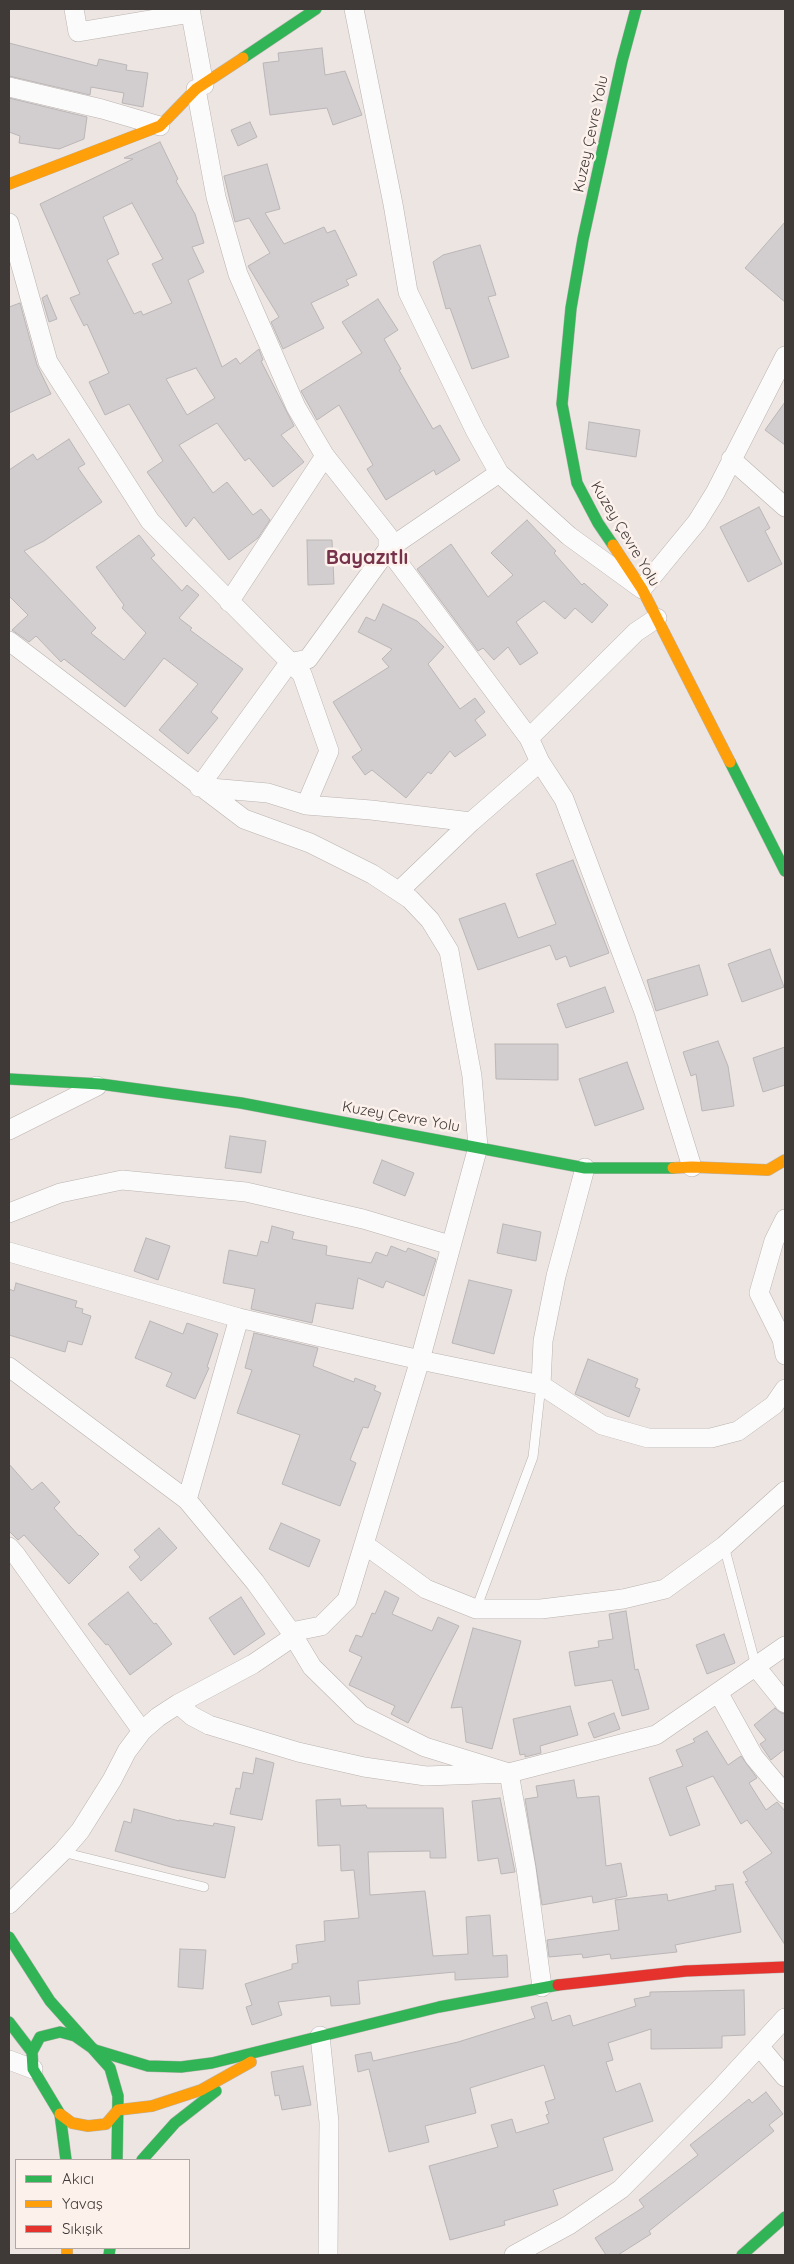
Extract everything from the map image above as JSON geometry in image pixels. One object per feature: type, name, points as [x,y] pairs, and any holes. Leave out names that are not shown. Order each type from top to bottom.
[{"type":"main road","points":[[9,184],[160,126],[200,87],[316,9]]},
{"type":"main road","name":"Kuzey Çevre Yolu","points":[[636,9],[622,61],[583,239],[571,308],[562,404],[577,483],[598,523],[642,589],[785,871]]},
{"type":"main road","name":"Kuzey Çevre Yolu","points":[[9,1079],[100,1084],[241,1103],[585,1168],[661,1169],[692,1167],[768,1170],[785,1160]]},
{"type":"main road","points":[[9,1937],[50,2001],[110,2068],[118,2096],[117,2159]]},
{"type":"main road","points":[[32,2060],[40,2037],[60,2032],[75,2036],[95,2050],[148,2066],[181,2067],[212,2063],[439,2008],[542,1987],[686,1972],[785,1967]]},
{"type":"main road","points":[[9,2022],[32,2060],[60,2114],[66,2159]]},
{"type":"main road","points":[[60,2114],[72,2123],[88,2126],[106,2124],[118,2110],[152,2106],[201,2090],[234,2073],[270,2050]]},
{"type":"main road","points":[[143,2159],[175,2123],[270,2050]]},
{"type":"main road","points":[[742,2255],[785,2217]]},
{"type":"street","points":[[74,9],[78,32],[190,11],[216,197],[238,274],[296,407],[325,456],[388,536],[388,549],[529,738],[540,762],[564,799],[644,1012],[692,1167]]},
{"type":"street","points":[[354,9],[393,204],[408,292],[475,430],[499,473],[569,536],[642,589],[697,522],[715,493],[785,356]]},
{"type":"street","points":[[9,87],[102,109],[160,126]]},
{"type":"street","points":[[9,223],[48,362],[150,521],[302,674],[329,751],[306,805]]},
{"type":"street","points":[[229,602],[325,456]]},
{"type":"street","points":[[731,459],[785,507]]},
{"type":"street","points":[[199,787],[289,663],[308,659],[388,549],[499,473]]},
{"type":"street","points":[[529,738],[636,632],[657,618]]},
{"type":"street","points":[[9,640],[199,787],[244,819],[310,843],[372,874],[399,891],[410,899],[430,920],[449,952],[472,1076],[478,1147],[450,1244],[420,1360],[347,1600],[322,1626],[290,1632]]},
{"type":"street","points":[[399,891],[471,822],[540,762]]},
{"type":"street","points":[[199,787],[268,794],[306,805],[371,810],[471,822]]},
{"type":"street","points":[[9,1130],[100,1084]]},
{"type":"street","points":[[541,1384],[543,1341],[585,1168]]},
{"type":"street","points":[[9,1213],[60,1193],[122,1180],[246,1192],[363,1219],[450,1244]]},
{"type":"street","points":[[785,1219],[774,1241],[759,1293],[782,1339],[785,1355]]},
{"type":"street","points":[[9,1252],[239,1318],[420,1360],[541,1384],[602,1425],[648,1438],[711,1438],[738,1431],[774,1405],[785,1389]]},
{"type":"street","points":[[187,1500],[239,1318]]},
{"type":"street","points":[[9,1367],[187,1500],[229,1548],[290,1632],[312,1667],[361,1715],[425,1748],[509,1774]]},
{"type":"street","points":[[364,1544],[426,1589],[476,1609],[541,1609],[623,1599],[665,1589],[724,1546],[785,1491]]},
{"type":"street","points":[[9,1547],[142,1731]]},
{"type":"street","points":[[9,1904],[62,1852],[94,1809],[127,1751],[142,1731],[158,1717],[178,1704],[253,1664],[290,1639],[290,1632]]},
{"type":"street","points":[[178,1704],[192,1716],[209,1725],[298,1752],[364,1767],[426,1776],[509,1774],[656,1735],[785,1646]]},
{"type":"street","points":[[756,1667],[785,1703]]},
{"type":"street","points":[[718,1692],[754,1757],[785,1794]]},
{"type":"street","points":[[509,1774],[526,1868],[542,1987]]},
{"type":"street","points":[[514,2255],[569,2226],[621,2189],[785,2018]]},
{"type":"street","points":[[320,2036],[329,2122],[328,2255]]},
{"type":"street","points":[[759,2046],[785,2077]]},
{"type":"street","points":[[9,2060],[32,2060]]},
{"type":"lane","points":[[476,1609],[533,1457],[541,1384]]},
{"type":"lane","points":[[724,1546],[756,1667]]},
{"type":"lane","points":[[62,1852],[204,1887]]},
{"type":"building","points":[[9,43],[97,66],[99,59],[127,65],[126,70],[148,73],[143,107],[122,103],[124,93],[91,87],[90,95],[9,76]]},
{"type":"building","points":[[322,48],[325,75],[345,71],[362,115],[333,125],[327,108],[270,115],[263,63],[279,61],[278,53]]},
{"type":"building","points":[[9,98],[87,117],[84,139],[59,149],[19,143],[20,136],[9,132]]},
{"type":"building","points":[[250,122],[257,137],[238,146],[231,130]]},
{"type":"building","points":[[160,142],[178,179],[176,181],[195,214],[204,243],[192,247],[204,272],[188,280],[222,367],[236,358],[240,364],[259,349],[263,360],[261,361],[294,426],[281,435],[304,462],[273,487],[249,458],[245,461],[217,423],[179,445],[213,493],[227,482],[253,515],[261,509],[270,520],[258,538],[229,560],[194,517],[186,527],[147,472],[163,461],[129,404],[105,415],[89,382],[109,373],[87,324],[84,326],[70,298],[80,294],[40,204],[133,159],[124,158]],"holes":[[[132,203],[163,259],[152,264],[172,303],[143,315],[141,311],[134,314],[107,260],[119,254],[103,217]],[[196,368],[215,398],[187,415],[166,379]]]},
{"type":"building","points":[[267,164],[280,209],[265,213],[284,244],[324,227],[327,233],[335,230],[357,275],[346,280],[349,285],[311,303],[324,328],[283,349],[271,322],[279,317],[248,266],[270,253],[249,218],[235,222],[224,176]]},
{"type":"building","points":[[785,222],[785,302],[745,268]]},
{"type":"building","points":[[480,245],[496,295],[488,297],[509,357],[472,369],[450,308],[446,309],[433,262],[443,255]]},
{"type":"building","points":[[47,295],[57,319],[49,322],[42,298]]},
{"type":"building","points":[[378,299],[398,330],[384,339],[401,369],[399,370],[433,429],[440,425],[460,460],[436,475],[434,470],[386,500],[367,469],[373,465],[339,405],[317,420],[301,391],[362,353],[342,322]]},
{"type":"building","points":[[20,303],[37,365],[51,394],[9,413],[9,307]]},
{"type":"building","points":[[785,402],[785,445],[765,430]]},
{"type":"building","points":[[589,422],[640,430],[636,457],[586,449]]},
{"type":"building","points":[[69,439],[85,464],[78,468],[102,502],[44,541],[24,551],[96,628],[91,633],[124,660],[146,633],[122,608],[124,605],[96,567],[139,535],[155,555],[151,558],[182,591],[187,585],[199,595],[179,618],[192,628],[190,630],[243,669],[211,712],[218,718],[188,754],[159,730],[198,684],[164,658],[125,707],[64,659],[61,662],[36,636],[29,642],[12,630],[28,615],[9,596],[9,470],[33,454],[37,460]]},
{"type":"building","points":[[759,507],[770,528],[765,531],[782,564],[748,582],[720,527]]},
{"type":"building","points":[[527,520],[556,551],[554,553],[582,585],[584,583],[608,605],[592,623],[575,608],[565,619],[544,601],[516,622],[538,653],[520,665],[508,647],[494,660],[483,648],[478,651],[417,569],[451,544],[488,597],[513,575],[491,553]]},
{"type":"building","points":[[307,540],[332,540],[334,584],[308,585]]},
{"type":"building","points":[[383,604],[417,621],[444,647],[428,664],[460,709],[475,698],[485,712],[475,720],[486,735],[455,757],[450,751],[431,774],[428,772],[406,798],[372,770],[365,775],[352,757],[362,750],[333,702],[389,667],[382,659],[392,649],[358,632],[366,617],[375,621]]},
{"type":"building","points":[[573,860],[609,953],[570,967],[566,956],[556,960],[550,945],[478,970],[459,919],[505,903],[518,938],[556,924],[536,874]]},
{"type":"building","points":[[770,949],[784,987],[742,1002],[728,964]]},
{"type":"building","points":[[699,965],[708,995],[656,1011],[647,980]]},
{"type":"building","points":[[605,987],[614,1012],[566,1028],[557,1004]]},
{"type":"building","points":[[718,1041],[728,1066],[734,1106],[702,1111],[696,1074],[691,1076],[683,1052]]},
{"type":"building","points":[[495,1044],[558,1044],[558,1080],[496,1079]]},
{"type":"building","points":[[785,1047],[785,1085],[763,1092],[753,1058]]},
{"type":"building","points":[[627,1062],[644,1109],[595,1126],[579,1079]]},
{"type":"building","points":[[230,1136],[266,1141],[261,1173],[225,1168]]},
{"type":"building","points":[[382,1160],[414,1173],[405,1196],[373,1183]]},
{"type":"building","points":[[503,1224],[541,1232],[536,1261],[497,1253]]},
{"type":"building","points":[[272,1226],[294,1232],[292,1239],[327,1246],[326,1255],[371,1263],[376,1252],[387,1256],[391,1246],[406,1252],[408,1248],[436,1259],[424,1296],[386,1281],[383,1288],[358,1278],[353,1309],[316,1303],[312,1323],[251,1309],[255,1289],[223,1283],[229,1250],[257,1256],[261,1241],[268,1243]]},
{"type":"building","points":[[146,1238],[170,1246],[158,1280],[134,1271]]},
{"type":"building","points":[[469,1280],[512,1290],[494,1354],[452,1343]]},
{"type":"building","points":[[16,1283],[77,1301],[75,1307],[83,1309],[82,1313],[91,1316],[82,1345],[68,1341],[65,1352],[9,1335],[9,1289],[14,1291]]},
{"type":"building","points":[[150,1321],[183,1334],[187,1323],[218,1334],[207,1367],[209,1368],[195,1399],[166,1386],[172,1373],[135,1358]]},
{"type":"building","points":[[254,1333],[318,1348],[313,1366],[354,1382],[355,1378],[376,1386],[374,1390],[381,1393],[368,1428],[363,1427],[350,1460],[356,1463],[340,1506],[282,1484],[300,1435],[237,1413],[252,1370],[245,1368]]},
{"type":"building","points":[[588,1359],[638,1379],[635,1387],[640,1389],[629,1417],[575,1394]]},
{"type":"building","points":[[9,1464],[32,1490],[42,1482],[60,1502],[54,1508],[79,1536],[99,1554],[69,1584],[24,1535],[18,1540],[9,1531]]},
{"type":"building","points":[[281,1523],[320,1540],[309,1567],[269,1549]]},
{"type":"building","points":[[159,1528],[177,1548],[141,1581],[129,1567],[140,1557],[134,1550]]},
{"type":"building","points":[[385,1591],[399,1598],[392,1614],[432,1631],[438,1617],[459,1626],[408,1723],[391,1714],[395,1706],[349,1685],[362,1657],[349,1651],[356,1635],[362,1637],[372,1613],[375,1614]]},
{"type":"building","points":[[128,1592],[172,1644],[130,1675],[108,1644],[106,1645],[88,1624]]},
{"type":"building","points":[[241,1597],[265,1634],[234,1655],[209,1618]]},
{"type":"building","points":[[626,1611],[635,1670],[638,1669],[649,1709],[622,1716],[612,1680],[575,1686],[569,1652],[599,1647],[598,1641],[613,1639],[609,1614]]},
{"type":"building","points":[[473,1628],[521,1641],[492,1749],[466,1742],[462,1707],[451,1708]]},
{"type":"building","points":[[724,1634],[735,1663],[707,1674],[696,1645]]},
{"type":"building","points":[[570,1706],[578,1735],[540,1746],[541,1753],[525,1757],[525,1754],[520,1755],[513,1719]]},
{"type":"building","points":[[775,1708],[785,1714],[785,1749],[771,1760],[760,1744],[766,1740],[754,1725]]},
{"type":"building","points":[[614,1713],[620,1729],[594,1738],[588,1723]]},
{"type":"building","points":[[707,1731],[728,1765],[741,1756],[757,1778],[749,1783],[766,1810],[777,1802],[785,1811],[785,1945],[745,1882],[748,1881],[743,1872],[772,1853],[747,1820],[741,1824],[713,1776],[686,1787],[700,1825],[670,1836],[649,1778],[683,1766],[676,1750],[695,1742],[693,1739]]},
{"type":"building","points":[[256,1758],[274,1763],[262,1820],[230,1814],[236,1788],[240,1789],[243,1772],[253,1774]]},
{"type":"building","points":[[574,1780],[577,1798],[599,1796],[606,1866],[621,1863],[627,1896],[593,1903],[592,1896],[542,1905],[525,1799],[538,1797],[536,1786]]},
{"type":"building","points":[[500,1798],[515,1872],[501,1874],[498,1858],[478,1861],[472,1801]]},
{"type":"building","points":[[340,1799],[341,1806],[443,1808],[446,1858],[430,1858],[430,1851],[368,1852],[370,1895],[425,1891],[433,1956],[468,1954],[466,1917],[490,1915],[493,1956],[507,1955],[508,1977],[455,1980],[455,1972],[358,1981],[360,2004],[331,2006],[330,1996],[278,2002],[282,2015],[252,2025],[246,2007],[252,2005],[245,1984],[292,1969],[292,1964],[298,1963],[296,1945],[325,1941],[324,1921],[359,1918],[354,1870],[341,1871],[340,1845],[318,1846],[316,1800]]},
{"type":"building","points":[[134,1809],[179,1821],[213,1826],[214,1823],[235,1827],[225,1878],[171,1867],[115,1851],[124,1821],[131,1823]]},
{"type":"building","points":[[733,1884],[741,1932],[675,1945],[677,1952],[611,1959],[610,1954],[583,1958],[582,1954],[549,1957],[547,1940],[619,1930],[615,1900],[667,1894],[668,1901],[716,1890],[715,1886]]},
{"type":"building","points":[[180,1949],[206,1950],[203,1989],[178,1987]]},
{"type":"building","points":[[744,1990],[745,2035],[722,2036],[722,2048],[651,2049],[651,2029],[608,2043],[613,2060],[606,2062],[616,2092],[640,2083],[653,2121],[603,2138],[613,2170],[553,2190],[558,2205],[504,2221],[505,2225],[450,2240],[429,2166],[498,2147],[491,2125],[512,2119],[516,2133],[549,2123],[546,2115],[549,2114],[545,2102],[555,2099],[544,2065],[470,2088],[476,2113],[425,2126],[429,2142],[389,2152],[369,2069],[358,2072],[355,2055],[371,2052],[373,2061],[458,2042],[535,2018],[531,2007],[547,2002],[552,2021],[570,2015],[573,2026],[636,2006],[634,1999],[650,1996],[650,1992]]},
{"type":"building","points":[[303,2066],[311,2105],[282,2110],[279,2095],[275,2096],[271,2072]]},
{"type":"building","points":[[766,2092],[783,2114],[769,2125],[774,2131],[649,2231],[651,2234],[618,2255],[606,2255],[595,2238],[644,2207],[639,2200],[698,2155],[690,2145],[749,2099],[752,2103]]},
{"type":"traffic: fast","points":[[243,58],[316,9]]},
{"type":"traffic: fast","points":[[613,545],[598,523],[577,483],[562,404],[571,308],[583,239],[622,61],[636,9]]},
{"type":"traffic: fast","points":[[730,762],[785,871]]},
{"type":"traffic: fast","points":[[9,1079],[100,1084],[241,1103],[585,1168],[673,1168]]},
{"type":"traffic: fast","points":[[9,1937],[50,2001],[110,2068],[118,2096],[117,2159]]},
{"type":"traffic: fast","points":[[32,2052],[40,2037],[60,2032],[75,2036],[95,2050],[148,2066],[181,2067],[212,2063],[439,2007],[558,1985]]},
{"type":"traffic: fast","points":[[9,2022],[32,2052],[33,2069],[60,2114],[66,2159]]},
{"type":"traffic: fast","points":[[143,2159],[175,2123],[216,2091]]},
{"type":"traffic: fast","points":[[742,2255],[785,2217]]},
{"type":"traffic: fast","points":[[109,2255],[110,2249]]},
{"type":"traffic: slow","points":[[9,184],[160,126],[196,89],[243,58]]},
{"type":"traffic: slow","points":[[613,545],[642,589],[730,762]]},
{"type":"traffic: slow","points":[[673,1168],[768,1170],[785,1160]]},
{"type":"traffic: slow","points":[[60,2114],[72,2123],[88,2126],[106,2124],[118,2110],[152,2106],[201,2090],[251,2062]]},
{"type":"traffic: slow","points":[[67,2249],[67,2255]]},
{"type":"traffic: jam","points":[[558,1985],[686,1971],[785,1967]]},
{"type":"district","name":"Bayazıtlı","points":[[367,558]]}]
